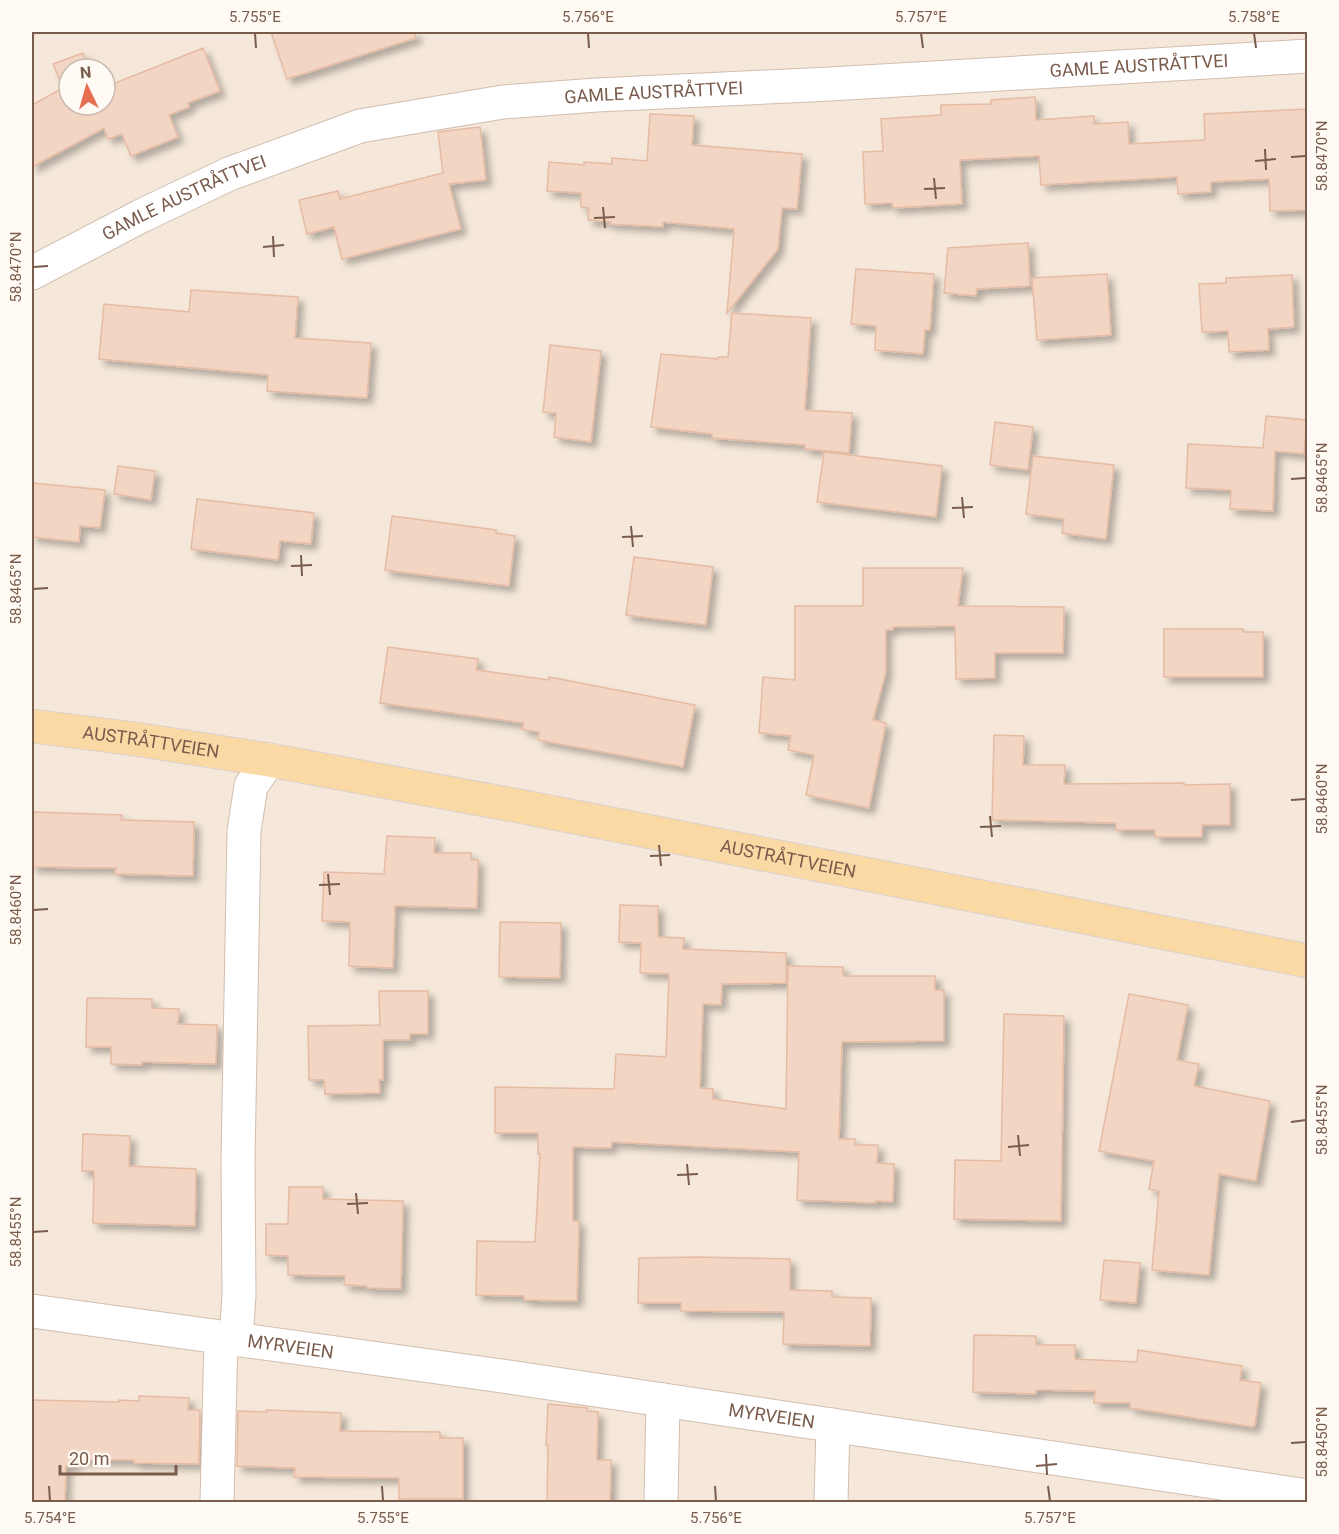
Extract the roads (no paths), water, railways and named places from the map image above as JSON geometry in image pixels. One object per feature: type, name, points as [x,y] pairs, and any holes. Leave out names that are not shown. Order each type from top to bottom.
[{"type":"main road","name":"AUSTRÅTTVEIEN","points":[[32,726],[269,760],[536,809],[1308,961]]},
{"type":"street","name":"GAMLE AUSTRÅTTVEI","points":[[32,273],[141,216],[229,174],[360,126],[503,102],[597,95],[1308,56]]},
{"type":"street","name":"MYRVEIEN","points":[[217,1503],[229,1339],[239,1295],[238,1161],[244,831],[251,786],[269,760]]},
{"type":"street","name":"MYRVEIEN","points":[[32,1311],[663,1400],[1308,1496]]},
{"type":"street","points":[[661,1503],[663,1400]]},
{"type":"street","points":[[831,1503],[833,1425]]}]
